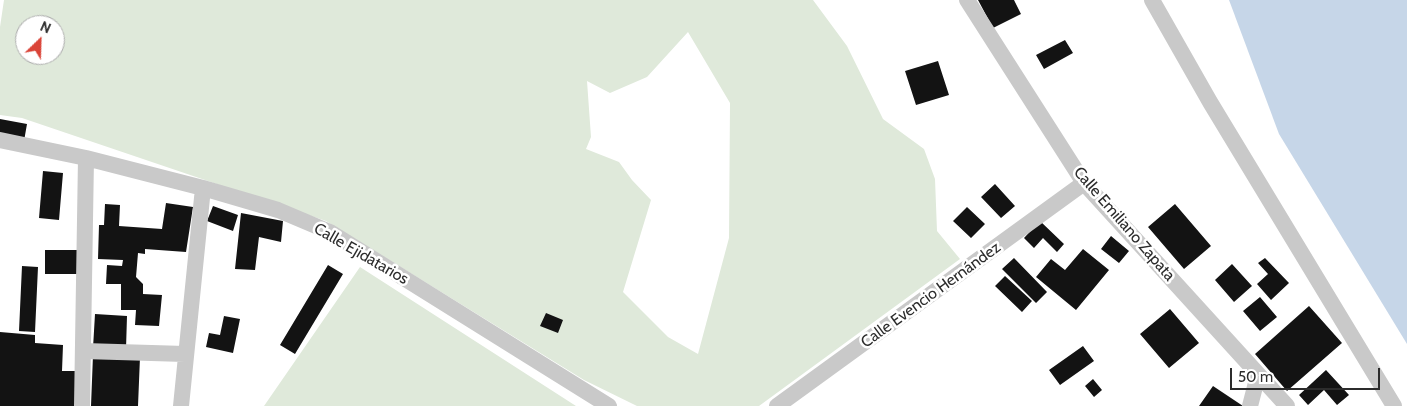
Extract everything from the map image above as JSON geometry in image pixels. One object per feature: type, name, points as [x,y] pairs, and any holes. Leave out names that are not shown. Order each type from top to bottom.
[{"type":"street","name":"Calle Emiliano Zapata","points":[[967,0],[1084,184],[1287,406]]},
{"type":"street","points":[[1152,0],[1210,102],[1394,406]]},
{"type":"street","name":"Calle Ejidatarios","points":[[0,140],[86,158],[204,188],[278,210],[330,232],[609,406]]},
{"type":"street","points":[[82,406],[86,158]]},
{"type":"street","name":"Calle Evencio Hernández","points":[[776,406],[1084,184]]},
{"type":"street","points":[[181,406],[204,188]]},
{"type":"street","points":[[84,351],[185,354]]},
{"type":"street","points":[[1250,406],[1258,375]]},
{"type":"green space","points":[[4,0],[813,0],[847,46],[883,119],[924,149],[935,179],[937,231],[960,259],[759,406],[637,406],[584,380],[326,221],[22,118],[0,115],[0,27]],"holes":[[[688,32],[730,103],[729,238],[698,354],[668,337],[623,292],[651,200],[632,180],[619,162],[586,149],[591,137],[587,81],[610,93],[647,77]]]},
{"type":"green space","points":[[360,267],[576,406],[264,406]]},
{"type":"water","points":[[1229,0],[1407,0],[1407,344],[1279,134]]},
{"type":"building","points":[[978,0],[1014,0],[1021,14],[993,28]]},
{"type":"building","points":[[1065,40],[1073,53],[1044,69],[1036,55]]},
{"type":"building","points":[[938,61],[949,95],[916,105],[905,71]]},
{"type":"building","points":[[0,119],[27,124],[24,141],[0,136]]},
{"type":"building","points":[[43,171],[63,173],[59,220],[39,218]]},
{"type":"building","points":[[995,184],[1015,206],[1001,218],[981,197]]},
{"type":"building","points":[[166,203],[193,207],[186,252],[145,249],[145,254],[138,253],[136,277],[143,284],[143,294],[162,295],[159,326],[135,325],[136,310],[121,310],[121,284],[106,284],[107,265],[122,266],[123,260],[98,259],[99,225],[104,225],[105,204],[120,205],[119,226],[162,229]]},
{"type":"building","points":[[1175,204],[1211,246],[1184,269],[1148,227]]},
{"type":"building","points":[[213,206],[238,215],[233,231],[207,221]]},
{"type":"building","points":[[967,207],[985,224],[971,238],[953,221]]},
{"type":"building","points":[[241,213],[283,221],[281,242],[259,237],[255,270],[235,269]]},
{"type":"building","points":[[1040,221],[1064,244],[1057,252],[1043,238],[1034,248],[1024,238]]},
{"type":"building","points":[[1111,236],[1129,251],[1119,263],[1101,249]]},
{"type":"building","points":[[1083,249],[1109,270],[1076,310],[1036,277],[1051,259],[1065,270]]},
{"type":"building","points":[[45,250],[78,250],[79,274],[45,274]]},
{"type":"building","points":[[1014,258],[1047,292],[1036,303],[1002,269]]},
{"type":"building","points":[[1265,258],[1289,283],[1271,300],[1257,284],[1268,274],[1258,263]]},
{"type":"building","points":[[1232,264],[1252,286],[1234,302],[1215,280]]},
{"type":"building","points":[[328,265],[343,274],[295,354],[280,345]]},
{"type":"building","points":[[22,266],[38,267],[35,332],[19,331]]},
{"type":"building","points":[[1005,276],[1032,301],[1022,312],[995,286]]},
{"type":"building","points":[[1260,297],[1277,317],[1260,331],[1243,311]]},
{"type":"building","points":[[1309,306],[1342,343],[1287,391],[1255,354]]},
{"type":"building","points":[[1170,309],[1199,343],[1169,368],[1140,334]]},
{"type":"building","points":[[546,313],[563,320],[558,333],[540,326]]},
{"type":"building","points":[[95,314],[127,316],[126,349],[93,348]]},
{"type":"building","points":[[224,316],[240,319],[233,353],[206,347],[209,333],[220,335]]},
{"type":"building","points":[[0,332],[35,335],[35,343],[63,345],[62,371],[81,371],[79,406],[0,406]]},
{"type":"building","points":[[1083,346],[1094,361],[1060,385],[1049,370]]},
{"type":"building","points":[[93,355],[140,357],[138,406],[91,406]]},
{"type":"building","points":[[1326,370],[1349,395],[1337,405],[1324,390],[1308,405],[1299,395]]},
{"type":"building","points":[[1093,379],[1102,390],[1094,397],[1085,386]]},
{"type":"building","points":[[1213,386],[1243,406],[1199,406]]}]
